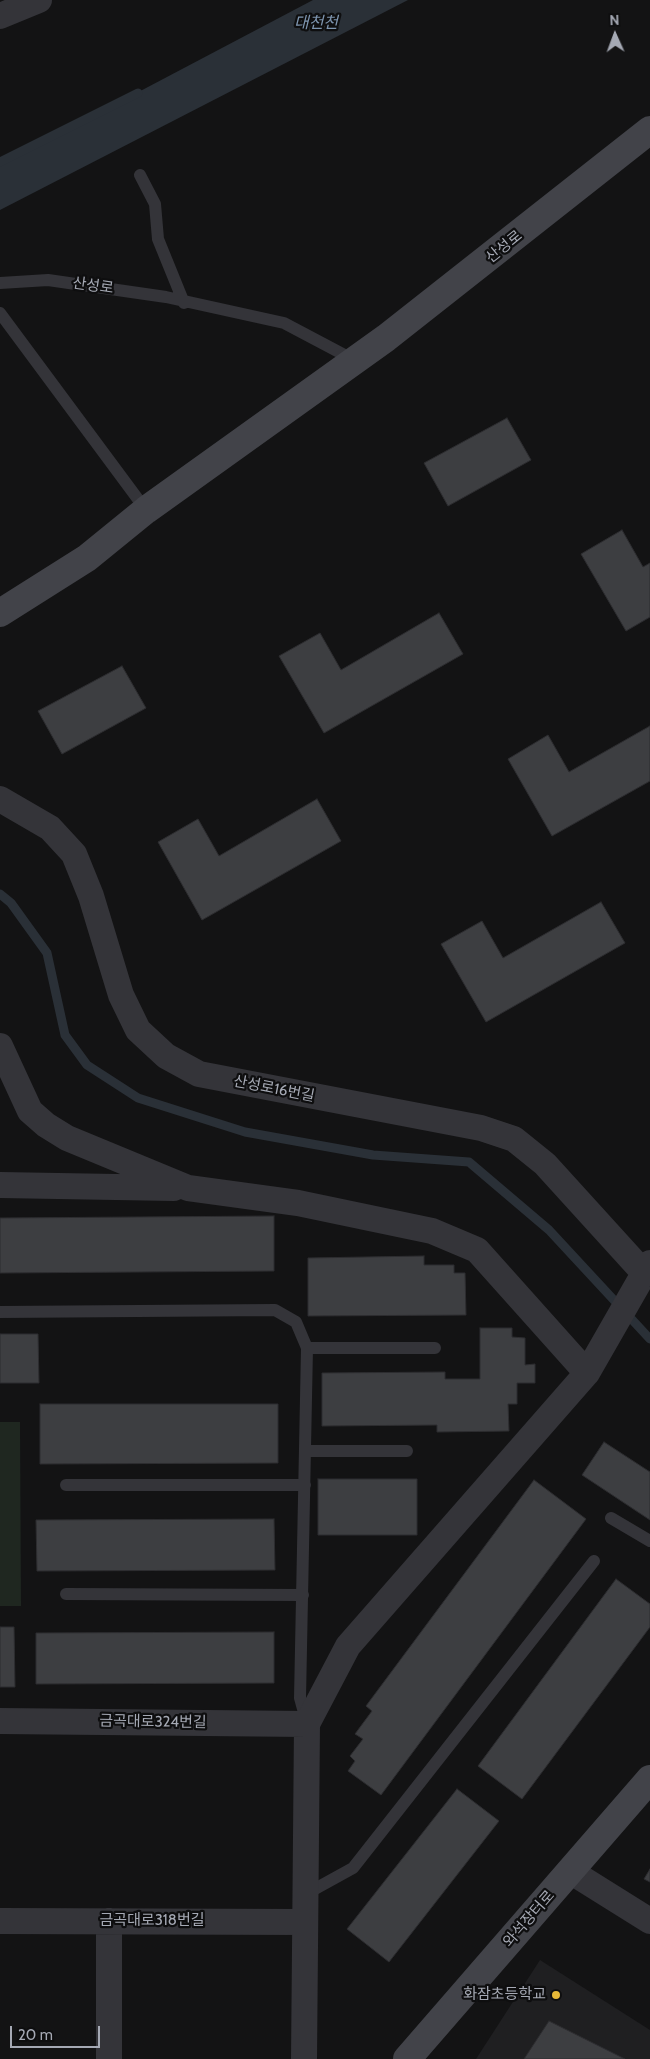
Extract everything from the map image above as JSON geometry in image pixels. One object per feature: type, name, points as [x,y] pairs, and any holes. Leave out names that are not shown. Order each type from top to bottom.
[{"type":"main road","name":"산성로","points":[[0,613],[87,558],[146,510],[354,360],[477,268],[650,130]]},
{"type":"main road","name":"와석장터로","points":[[407,2059],[650,1779]]},
{"type":"street","points":[[0,16],[40,0]]},
{"type":"street","name":"산성로16번길","points":[[0,799],[50,828],[74,854],[91,896],[122,995],[138,1030],[166,1056],[199,1074],[481,1128],[514,1139],[545,1164],[647,1268]]},
{"type":"street","points":[[0,1046],[30,1111],[46,1125],[67,1138],[188,1188]]},
{"type":"street","points":[[0,1185],[188,1188],[298,1203],[432,1231],[477,1250],[587,1373]]},
{"type":"street","points":[[304,2059],[307,1724],[348,1646],[587,1373],[647,1268]]},
{"type":"street","name":"금곡대로324번길","points":[[0,1721],[307,1724]]},
{"type":"street","points":[[570,1871],[650,1921]]},
{"type":"street","name":"금곡대로318번길","points":[[0,1921],[304,1922]]},
{"type":"street","points":[[109,1921],[110,2059]]},
{"type":"lane","points":[[140,175],[155,204],[158,239],[184,303]]},
{"type":"lane","name":"산성로","points":[[0,284],[48,280],[166,297],[184,303],[284,323],[354,360]]},
{"type":"lane","points":[[0,313],[146,510]]},
{"type":"lane","points":[[0,1312],[275,1310],[296,1322],[307,1348],[300,1698],[307,1724]]},
{"type":"lane","points":[[307,1348],[435,1348]]},
{"type":"lane","points":[[305,1451],[407,1451]]},
{"type":"lane","points":[[66,1485],[305,1485]]},
{"type":"lane","points":[[611,1518],[650,1542]]},
{"type":"lane","points":[[304,1895],[353,1868],[594,1561]]},
{"type":"lane","points":[[66,1594],[302,1595]]},
{"type":"shaded area","points":[[0,1422],[20,1422],[21,1606],[0,1606]]},
{"type":"shaded area","name":"화잠초등학교","points":[[540,1960],[650,2030],[650,2059],[476,2059]]},
{"type":"water","name":"대천천","points":[[313,0],[408,0],[0,210],[0,165]]},
{"type":"building","points":[[507,418],[531,460],[448,506],[424,463]]},
{"type":"building","points":[[622,530],[643,567],[650,563],[650,617],[626,631],[581,554]]},
{"type":"building","points":[[439,613],[463,654],[324,733],[279,656],[320,633],[341,670]]},
{"type":"building","points":[[122,666],[146,708],[62,754],[38,711]]},
{"type":"building","points":[[650,726],[650,781],[552,836],[508,759],[548,735],[569,772]]},
{"type":"building","points":[[317,799],[341,841],[202,920],[158,842],[198,819],[219,856]]},
{"type":"building","points":[[601,902],[625,943],[486,1022],[441,944],[482,921],[503,958]]},
{"type":"building","points":[[274,1216],[274,1271],[0,1273],[0,1218]]},
{"type":"building","points":[[424,1256],[424,1265],[454,1265],[454,1273],[465,1273],[466,1315],[308,1316],[308,1258]]},
{"type":"building","points":[[480,1328],[512,1328],[512,1337],[525,1338],[525,1365],[535,1364],[535,1383],[517,1383],[517,1404],[508,1404],[509,1431],[437,1432],[437,1425],[322,1426],[322,1373],[445,1372],[445,1379],[480,1379]]},
{"type":"building","points":[[0,1334],[38,1334],[39,1383],[0,1383]]},
{"type":"building","points":[[40,1404],[278,1404],[278,1463],[40,1464]]},
{"type":"building","points":[[604,1442],[650,1472],[650,1520],[582,1475]]},
{"type":"building","points":[[318,1479],[417,1479],[417,1535],[318,1535]]},
{"type":"building","points":[[534,1480],[586,1519],[381,1795],[348,1771],[355,1761],[350,1756],[363,1739],[355,1734],[372,1711],[366,1706]]},
{"type":"building","points":[[274,1519],[275,1570],[37,1571],[36,1520]]},
{"type":"building","points":[[616,1579],[650,1604],[650,1627],[522,1799],[478,1766]]},
{"type":"building","points":[[0,1627],[14,1627],[15,1687],[0,1687]]},
{"type":"building","points":[[274,1632],[274,1683],[36,1684],[36,1633]]},
{"type":"building","points":[[457,1789],[499,1821],[389,1962],[347,1929]]},
{"type":"building","points":[[650,1869],[650,1882],[644,1879]]},
{"type":"building","points":[[549,2021],[625,2059],[524,2059]]},
{"type":"waterway","name":"대천천","points":[[0,162],[138,93]]},
{"type":"waterway","points":[[0,894],[11,903],[47,953],[65,1035],[87,1065],[138,1098],[245,1132],[373,1155],[469,1162],[549,1230],[650,1339]]},
{"type":"place","name":"화잠초등학교","points":[[556,1995]]}]
